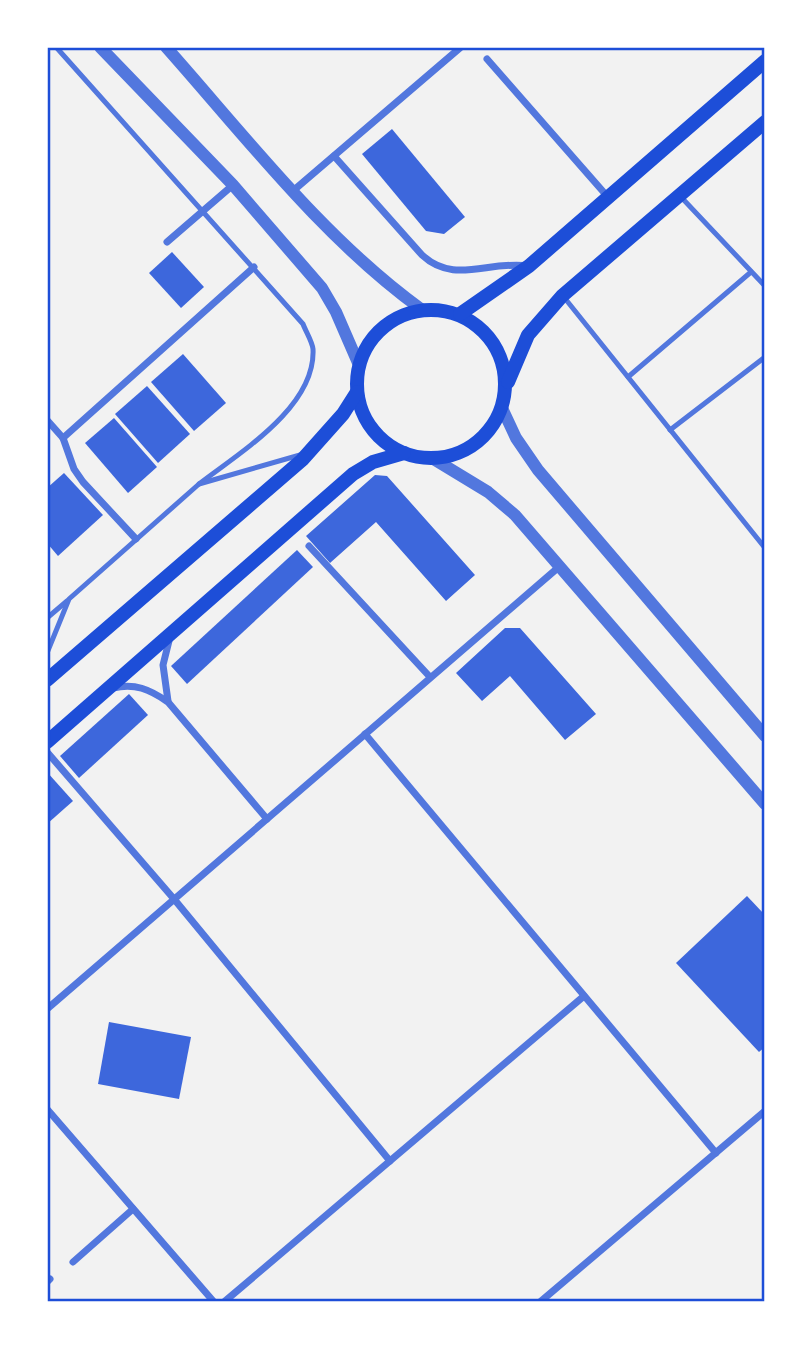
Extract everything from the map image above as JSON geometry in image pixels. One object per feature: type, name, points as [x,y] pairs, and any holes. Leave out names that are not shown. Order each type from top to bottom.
[{"type":"main road","points":[[460,314],[529,266],[765,61]]},
{"type":"main road","points":[[506,387],[505,369],[494,344],[476,323],[460,314],[441,309],[421,309],[400,316],[382,328],[368,345],[359,365],[357,392],[362,411],[372,429],[386,443],[404,453],[432,458],[467,449],[494,424],[528,335],[562,296],[765,122]]},
{"type":"main road","points":[[47,680],[310,452],[343,414],[357,392]]},
{"type":"main road","points":[[47,742],[353,474],[373,461],[404,453]]},
{"type":"street","points":[[100,47],[233,185],[322,288],[344,326],[359,365]]},
{"type":"street","points":[[166,47],[293,190],[374,272],[421,309]]},
{"type":"street","points":[[293,190],[461,47]]},
{"type":"street","points":[[487,59],[607,196]]},
{"type":"street","points":[[334,156],[422,255],[436,266],[461,271],[493,264],[529,266]]},
{"type":"street","points":[[167,242],[233,185]]},
{"type":"street","points":[[62,438],[254,267]]},
{"type":"street","points":[[502,408],[516,438],[538,470],[765,736]]},
{"type":"street","points":[[47,420],[62,438],[74,469],[83,482],[136,539]]},
{"type":"street","points":[[432,458],[488,492],[515,515],[765,804]]},
{"type":"street","points":[[309,546],[430,677]]},
{"type":"street","points":[[49,1005],[561,565]]},
{"type":"street","points":[[168,702],[163,665],[166,647],[174,631]]},
{"type":"street","points":[[107,690],[127,685],[149,689],[168,702],[267,819]]},
{"type":"street","points":[[365,734],[716,1153]]},
{"type":"street","points":[[47,751],[174,899],[390,1161]]},
{"type":"street","points":[[225,1302],[584,996]]},
{"type":"street","points":[[47,1109],[214,1302]]},
{"type":"street","points":[[540,1302],[765,1111]]},
{"type":"street","points":[[73,1262],[133,1209]]},
{"type":"lane","points":[[47,618],[199,484],[271,427],[296,400],[310,373],[313,347],[303,324],[56,47]]},
{"type":"lane","points":[[679,195],[765,286]]},
{"type":"lane","points":[[628,377],[751,272]]},
{"type":"lane","points":[[562,296],[765,548]]},
{"type":"lane","points":[[670,430],[765,357]]},
{"type":"lane","points":[[199,484],[310,452]]},
{"type":"lane","points":[[47,653],[69,599]]},
{"type":"building","points":[[392,129],[465,217],[444,234],[426,231],[362,154]]},
{"type":"building","points":[[172,252],[204,287],[181,308],[149,273]]},
{"type":"building","points":[[183,354],[226,403],[194,431],[151,382]]},
{"type":"building","points":[[147,386],[190,434],[158,463],[115,414]]},
{"type":"building","points":[[114,418],[157,467],[128,493],[85,443]]},
{"type":"building","points":[[64,473],[103,515],[58,556],[47,543],[47,488]]},
{"type":"building","points":[[375,475],[387,476],[475,575],[446,601],[376,522],[330,563],[306,536]]},
{"type":"building","points":[[297,550],[313,567],[187,684],[171,666]]},
{"type":"building","points":[[505,628],[520,628],[596,714],[565,740],[510,676],[482,701],[456,673]]},
{"type":"building","points":[[129,694],[148,715],[79,778],[60,756]]},
{"type":"building","points":[[47,772],[73,801],[47,824]]},
{"type":"building","points":[[747,896],[765,915],[765,1047],[759,1052],[676,963]]},
{"type":"building","points":[[109,1022],[191,1037],[179,1099],[98,1084]]}]
